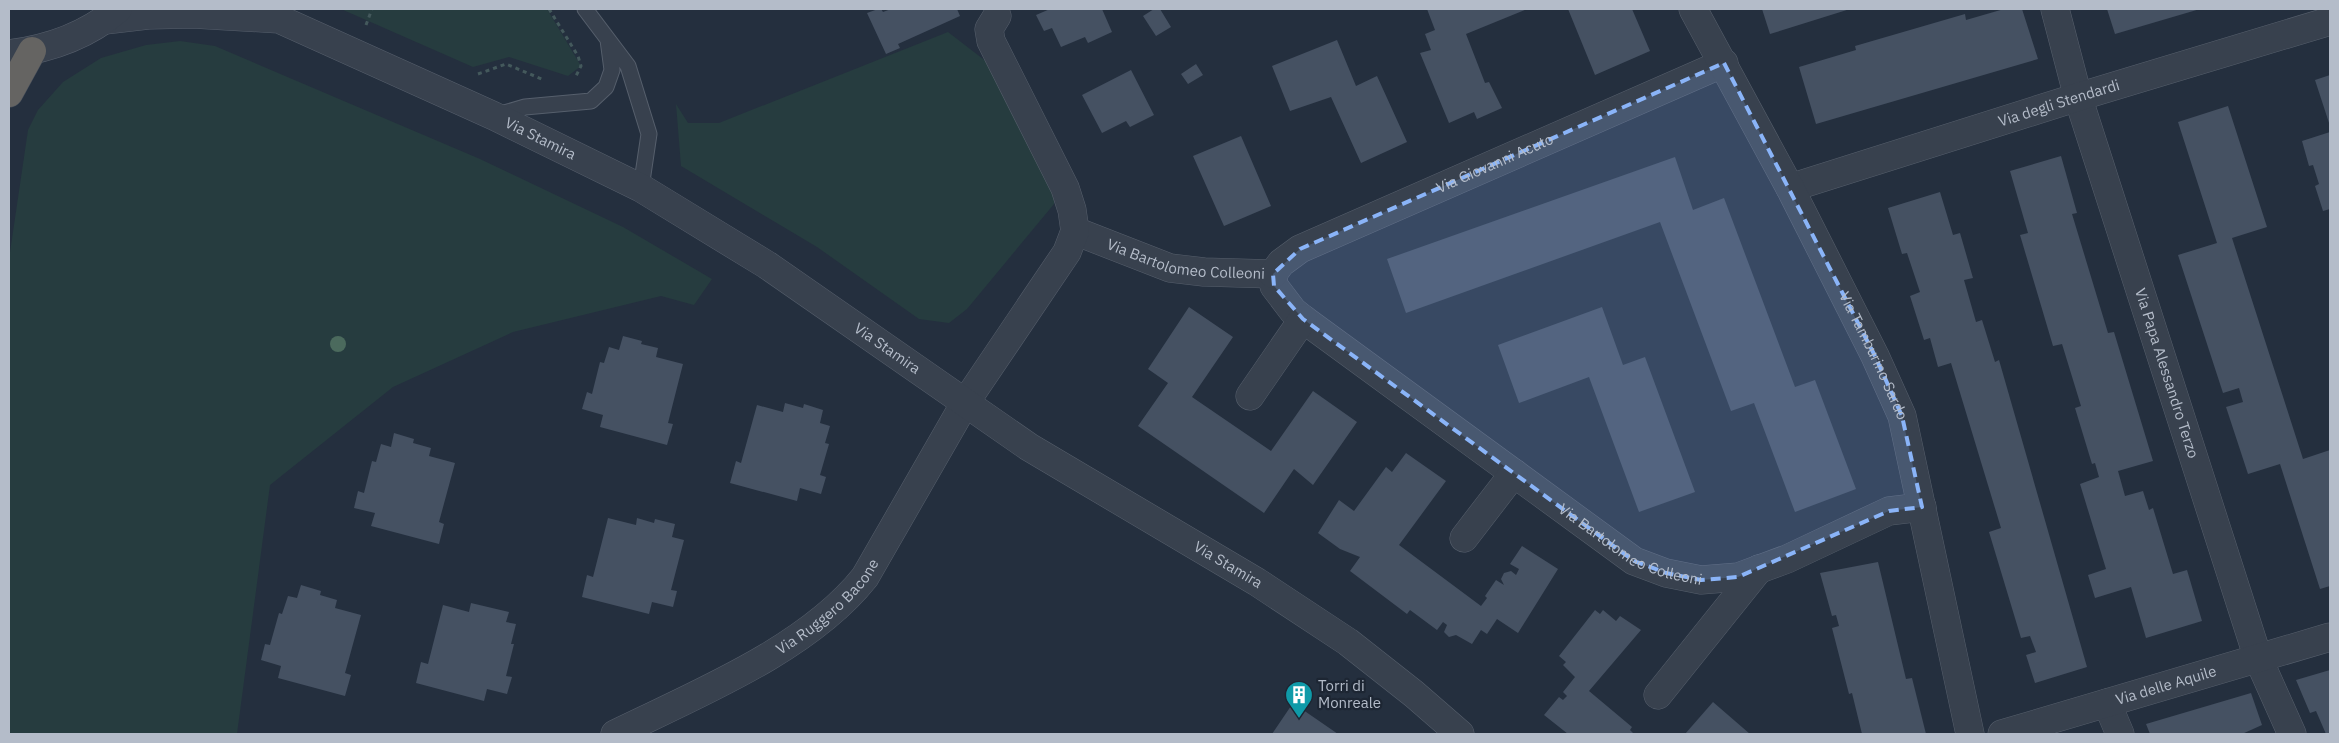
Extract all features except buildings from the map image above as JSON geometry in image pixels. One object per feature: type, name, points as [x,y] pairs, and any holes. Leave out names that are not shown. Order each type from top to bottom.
[{"type":"highway","points":[[9,93],[20,53]]},
{"type":"street","name":"Via Tamburino Sardo","points":[[1693,9],[1724,63],[1790,188],[1875,356],[1902,416],[1970,734]]},
{"type":"street","name":"Via Papa Alessandro Terzo","points":[[2055,9],[2078,97],[2258,658],[2292,734]]},
{"type":"street","name":"Via Stamira","points":[[112,14],[275,14],[494,116],[641,188],[767,265],[1029,447],[1257,582],[1348,642],[1414,694],[1460,734]]},
{"type":"street","points":[[20,53],[58,44],[112,14]]},
{"type":"street","points":[[965,403],[1067,252],[1075,231],[1072,210],[1065,188],[991,41],[989,28],[997,16]]},
{"type":"street","name":"Via degli Stendardi","points":[[1790,188],[2078,97],[2330,21]]},
{"type":"street","name":"Via Giovanni Acuto","points":[[1273,274],[1281,263],[1300,249],[1724,63]]},
{"type":"street","name":"Via Bartolomeo Colleoni","points":[[1075,231],[1170,268],[1204,272],[1273,274],[1274,286],[1292,311],[1634,561],[1666,574],[1701,580],[1738,577],[1787,559],[1889,511],[1922,507]]},
{"type":"street","points":[[1250,396],[1303,319]]},
{"type":"street","name":"Via Ruggero Bacone","points":[[615,734],[744,670],[805,632],[849,598],[865,577],[965,403]]},
{"type":"street","points":[[1464,538],[1514,473]]},
{"type":"street","points":[[1658,695],[1759,569]]},
{"type":"street","name":"Via delle Aquile","points":[[2002,734],[2330,637]]},
{"type":"street","points":[[2107,703],[2120,734]]},
{"type":"lane","points":[[585,9],[628,66],[649,134],[641,188]]},
{"type":"lane","points":[[494,116],[525,106],[591,101],[606,87],[612,70],[607,36]]},
{"type":"path","points":[[364,28],[372,9]]},
{"type":"path","points":[[549,9],[581,66],[574,80],[570,82]]},
{"type":"path","points":[[474,75],[506,64],[551,82]]},
{"type":"highlighted area","points":[[1724,63],[1875,356],[1902,416],[1922,507],[1889,511],[1738,577],[1701,580],[1666,573],[1634,561],[1303,319],[1274,286],[1273,274],[1300,249]]},
{"type":"green space","points":[[341,9],[547,9],[581,66],[568,76],[509,57],[473,67]]},
{"type":"green space","points":[[948,32],[996,69],[1056,190],[1054,204],[967,309],[949,323],[919,319],[817,247],[681,166],[676,104],[688,123],[719,123]]},
{"type":"green space","points":[[180,41],[215,46],[480,159],[623,227],[712,279],[694,305],[661,296],[513,332],[393,387],[270,485],[237,734],[9,734],[9,259],[28,130],[38,110],[63,82],[101,58],[146,45]]},
{"type":"place","name":"Torri di Monreale","points":[[1299,719]]}]
